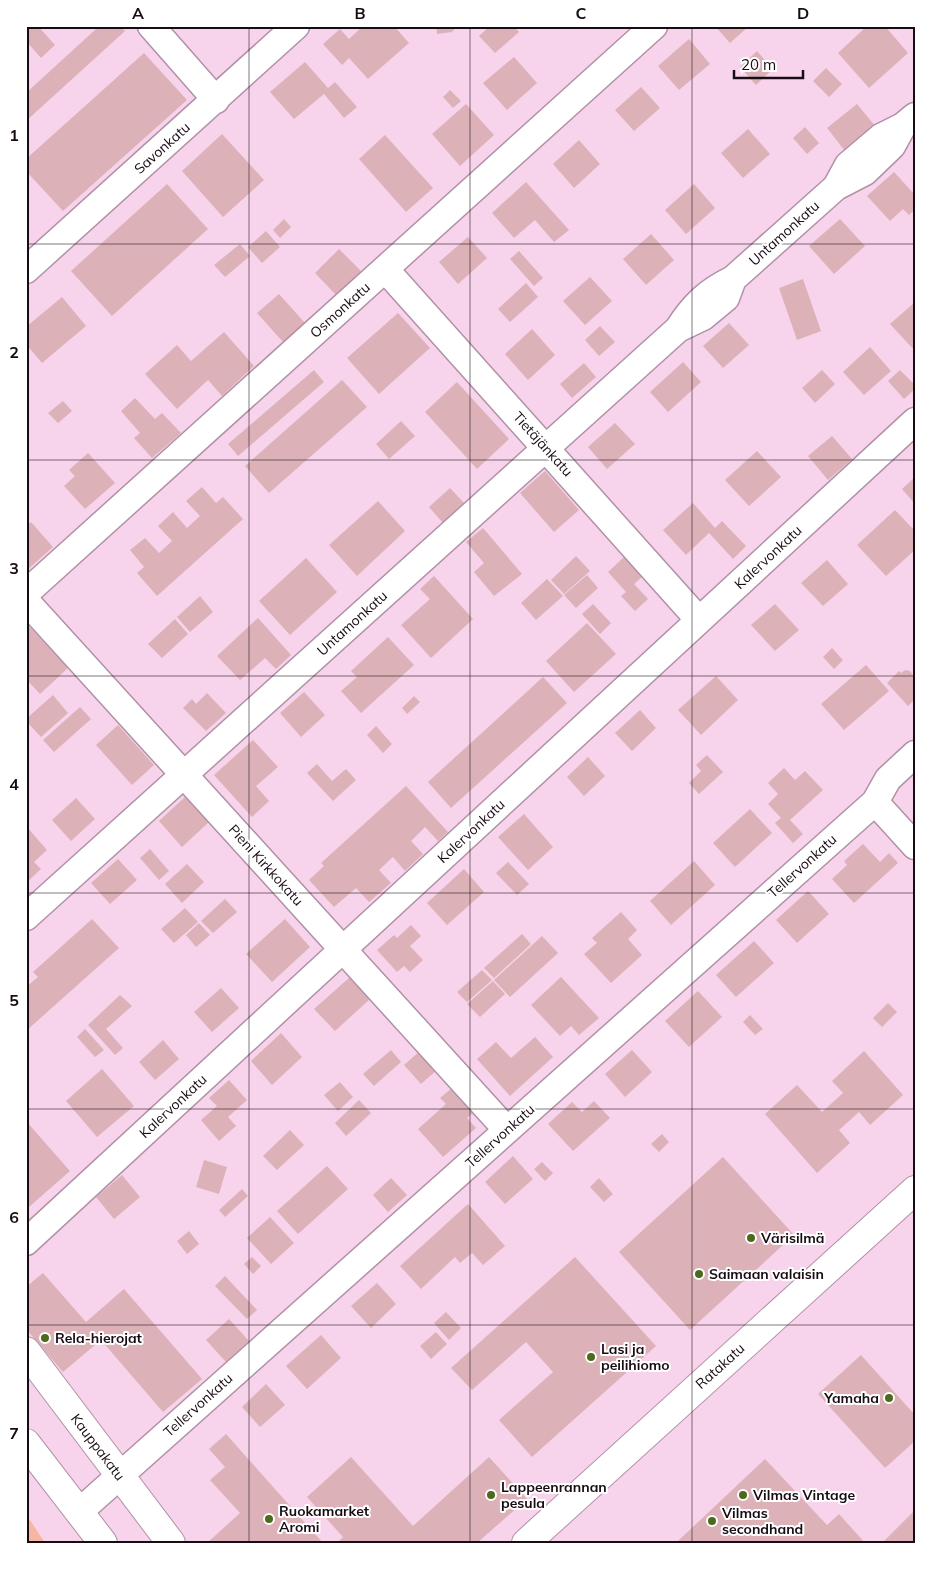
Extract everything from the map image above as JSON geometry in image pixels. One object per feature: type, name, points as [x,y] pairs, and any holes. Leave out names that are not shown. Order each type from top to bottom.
[{"type":"main road","name":"Ratakatu","points":[[526,1543],[915,1190]]},
{"type":"main road","name":"Kauppakatu","points":[[26,1351],[171,1543]]},
{"type":"main road","points":[[26,1443],[103,1543]]},
{"type":"street","points":[[151,26],[216,100]]},
{"type":"street","name":"Savonkatu","points":[[26,270],[296,26]]},
{"type":"street","name":"Osmonkatu","points":[[26,593],[654,26]]},
{"type":"street","name":"Untamonkatu","points":[[26,917],[678,328],[690,309],[716,287],[733,279],[836,187],[848,165],[881,137],[909,121]]},
{"type":"street","name":"Tietäjänkatu","points":[[385,269],[699,620]]},
{"type":"street","name":"Kalervonkatu","points":[[26,1242],[915,421]]},
{"type":"street","name":"Pieni Kirkkokatu","points":[[26,600],[507,1130]]},
{"type":"street","name":"Tellervonkatu","points":[[78,1512],[875,802],[888,778],[915,754]]},
{"type":"street","points":[[875,802],[915,846]]},
{"type":"shaded area","points":[[26,1514],[45,1543],[26,1543]]},
{"type":"building","points":[[26,26],[38,26],[55,45],[41,58],[26,41]]},
{"type":"building","points":[[93,26],[120,26],[125,31],[26,121],[26,93],[96,29]]},
{"type":"building","points":[[363,26],[394,26],[409,43],[368,79],[349,58],[342,65],[323,44],[340,29],[349,39]]},
{"type":"building","points":[[436,26],[457,26],[452,32],[437,34]]},
{"type":"building","points":[[490,26],[514,26],[519,32],[495,53],[479,36]]},
{"type":"building","points":[[715,26],[749,26],[730,43]]},
{"type":"building","points":[[867,26],[885,26],[908,53],[869,88],[838,53]]},
{"type":"building","points":[[689,39],[710,64],[679,90],[658,66]]},
{"type":"building","points":[[757,51],[773,69],[756,85],[740,67]]},
{"type":"building","points":[[144,53],[187,100],[63,211],[26,171],[26,159]]},
{"type":"building","points":[[514,57],[537,83],[507,110],[483,83]]},
{"type":"building","points":[[305,62],[328,88],[335,82],[357,107],[344,118],[324,94],[294,119],[270,92]]},
{"type":"building","points":[[826,68],[842,84],[829,97],[813,81]]},
{"type":"building","points":[[641,87],[660,108],[634,131],[615,110]]},
{"type":"building","points":[[450,90],[461,101],[453,108],[443,97]]},
{"type":"building","points":[[466,104],[494,135],[460,166],[432,134]]},
{"type":"building","points":[[857,104],[876,127],[845,151],[827,128]]},
{"type":"building","points":[[805,127],[819,143],[807,154],[793,138]]},
{"type":"building","points":[[748,129],[770,154],[743,178],[721,153]]},
{"type":"building","points":[[222,134],[264,180],[223,217],[182,171]]},
{"type":"building","points":[[385,135],[433,188],[406,212],[359,159]]},
{"type":"building","points":[[579,140],[600,164],[574,188],[553,164]]},
{"type":"building","points":[[894,172],[915,195],[915,209],[909,215],[903,209],[890,221],[867,196]]},
{"type":"building","points":[[526,182],[569,230],[554,242],[535,220],[514,238],[492,213]]},
{"type":"building","points":[[167,184],[208,229],[112,316],[71,271]]},
{"type":"building","points":[[694,184],[715,208],[686,234],[665,210]]},
{"type":"building","points":[[284,219],[291,227],[280,238],[273,230]]},
{"type":"building","points":[[840,219],[865,246],[834,274],[809,246]]},
{"type":"building","points":[[266,231],[280,247],[262,263],[248,247]]},
{"type":"building","points":[[651,234],[674,260],[646,285],[623,259]]},
{"type":"building","points":[[468,237],[487,258],[458,284],[439,262]]},
{"type":"building","points":[[240,244],[250,256],[225,277],[214,265]]},
{"type":"building","points":[[339,249],[361,271],[336,295],[315,273]]},
{"type":"building","points":[[519,251],[543,278],[534,286],[510,259]]},
{"type":"building","points":[[590,277],[612,301],[585,325],[563,301]]},
{"type":"building","points":[[803,279],[821,331],[797,340],[779,288]]},
{"type":"building","points":[[526,283],[538,297],[510,322],[498,309]]},
{"type":"building","points":[[279,294],[305,323],[283,342],[257,313]]},
{"type":"building","points":[[62,297],[86,326],[42,363],[26,344],[26,327]]},
{"type":"building","points":[[915,302],[915,351],[890,324]]},
{"type":"building","points":[[398,313],[430,348],[379,394],[347,358]]},
{"type":"building","points":[[729,323],[749,345],[723,368],[703,346]]},
{"type":"building","points":[[600,326],[615,342],[599,356],[585,340]]},
{"type":"building","points":[[532,329],[555,355],[528,380],[505,354]]},
{"type":"building","points":[[224,332],[254,366],[222,396],[208,380],[177,409],[145,374],[177,345],[191,361]]},
{"type":"building","points":[[870,347],[891,371],[864,395],[843,372]]},
{"type":"building","points":[[683,362],[701,382],[668,412],[650,392]]},
{"type":"building","points":[[584,363],[596,377],[572,398],[560,384]]},
{"type":"building","points":[[314,370],[324,382],[238,456],[228,444]]},
{"type":"building","points":[[822,370],[835,384],[815,403],[802,388]]},
{"type":"building","points":[[900,370],[915,385],[915,389],[904,399],[888,381]]},
{"type":"building","points":[[342,380],[367,407],[269,493],[245,466]]},
{"type":"building","points":[[457,382],[509,439],[477,469],[425,412]]},
{"type":"building","points":[[135,398],[155,419],[162,413],[181,433],[152,458],[134,438],[140,433],[121,411]]},
{"type":"building","points":[[63,401],[72,411],[58,423],[48,413]]},
{"type":"building","points":[[401,421],[415,436],[389,459],[376,444]]},
{"type":"building","points":[[615,423],[635,444],[607,469],[588,447]]},
{"type":"building","points":[[832,436],[852,459],[828,480],[808,456]]},
{"type":"building","points":[[757,451],[781,477],[749,506],[725,480]]},
{"type":"building","points":[[88,453],[115,483],[85,509],[64,486],[75,476],[69,470]]},
{"type":"building","points":[[545,471],[579,510],[554,532],[520,493]]},
{"type":"building","points":[[915,477],[915,504],[902,489]]},
{"type":"building","points":[[202,487],[216,503],[223,497],[243,519],[157,596],[137,573],[144,567],[130,550],[145,538],[159,553],[172,541],[158,526],[173,512],[187,528],[200,516],[186,501]]},
{"type":"building","points":[[450,488],[464,503],[443,523],[429,507]]},
{"type":"building","points":[[378,501],[405,531],[357,576],[329,545]]},
{"type":"building","points":[[693,503],[715,528],[722,521],[746,546],[733,559],[709,533],[686,555],[663,530]]},
{"type":"building","points":[[895,510],[915,531],[915,550],[886,576],[857,545]]},
{"type":"building","points":[[31,522],[53,547],[26,571],[26,526]]},
{"type":"building","points":[[483,528],[522,574],[494,596],[474,572],[484,563],[466,542]]},
{"type":"building","points":[[576,556],[590,571],[564,594],[551,580]]},
{"type":"building","points":[[624,557],[642,577],[634,584],[648,599],[635,611],[621,596],[626,592],[608,572]]},
{"type":"building","points":[[306,558],[337,592],[290,635],[259,601]]},
{"type":"building","points":[[827,560],[848,584],[823,606],[801,583]]},
{"type":"building","points":[[587,575],[598,588],[576,608],[564,595]]},
{"type":"building","points":[[434,576],[473,619],[431,658],[401,625],[430,599],[420,589]]},
{"type":"building","points":[[547,579],[563,596],[536,620],[521,603]]},
{"type":"building","points":[[200,596],[213,612],[190,632],[177,617]]},
{"type":"building","points":[[593,604],[611,623],[600,634],[582,614]]},
{"type":"building","points":[[775,604],[799,630],[775,651],[751,625]]},
{"type":"building","points":[[258,618],[291,655],[276,669],[265,658],[240,680],[217,656]]},
{"type":"building","points":[[175,619],[188,634],[162,658],[148,644]]},
{"type":"building","points":[[26,623],[68,668],[40,694],[26,679]]},
{"type":"building","points":[[587,623],[616,654],[574,692],[546,661]]},
{"type":"building","points":[[388,637],[414,665],[361,713],[341,691],[357,677],[351,671]]},
{"type":"building","points":[[832,648],[843,660],[834,669],[823,657]]},
{"type":"building","points":[[866,665],[889,691],[844,730],[821,704]]},
{"type":"building","points":[[905,670],[910,671],[913,675],[915,673],[915,699],[908,706],[887,683],[899,671],[901,673]]},
{"type":"building","points":[[716,676],[738,700],[701,735],[678,710]]},
{"type":"building","points":[[543,677],[567,703],[451,808],[428,782]]},
{"type":"building","points":[[304,692],[325,715],[301,737],[280,713]]},
{"type":"building","points":[[207,693],[226,713],[206,731],[183,708],[192,699],[196,704]]},
{"type":"building","points":[[53,695],[68,713],[41,737],[26,719]]},
{"type":"building","points":[[414,696],[420,702],[407,714],[402,708]]},
{"type":"building","points":[[80,707],[91,719],[54,752],[43,740]]},
{"type":"building","points":[[640,710],[656,728],[632,751],[615,733]]},
{"type":"building","points":[[118,725],[154,765],[132,785],[96,745]]},
{"type":"building","points":[[376,726],[392,744],[383,753],[367,735]]},
{"type":"building","points":[[253,740],[278,767],[256,786],[269,801],[252,817],[214,775]]},
{"type":"building","points":[[707,755],[723,772],[699,794],[689,783],[701,771],[696,765]]},
{"type":"building","points":[[588,757],[605,776],[584,796],[567,777]]},
{"type":"building","points":[[317,764],[332,781],[346,769],[356,780],[333,801],[307,773]]},
{"type":"building","points":[[784,768],[795,780],[805,771],[823,790],[790,820],[803,834],[793,843],[775,823],[781,818],[768,804],[778,794],[768,783]]},
{"type":"building","points":[[406,786],[448,832],[438,841],[425,827],[411,841],[423,854],[405,871],[393,857],[379,870],[391,883],[369,902],[356,888],[334,907],[309,880],[324,866],[321,863]]},
{"type":"building","points":[[186,796],[209,822],[182,847],[159,821]]},
{"type":"building","points":[[76,798],[95,819],[71,841],[52,820]]},
{"type":"building","points":[[750,809],[772,833],[735,867],[713,843]]},
{"type":"building","points":[[524,814],[553,847],[528,870],[498,837]]},
{"type":"building","points":[[26,826],[47,850],[34,862],[41,869],[26,883]]},
{"type":"building","points":[[863,844],[880,862],[889,853],[898,863],[854,903],[832,879],[847,865],[844,861]]},
{"type":"building","points":[[150,849],[169,871],[159,880],[140,858]]},
{"type":"building","points":[[118,859],[137,880],[110,904],[91,883]]},
{"type":"building","points":[[694,861],[715,885],[671,925],[650,901]]},
{"type":"building","points":[[508,862],[529,884],[517,895],[496,873]]},
{"type":"building","points":[[187,864],[204,882],[182,903],[165,884]]},
{"type":"building","points":[[464,869],[484,892],[447,925],[427,903]]},
{"type":"building","points":[[808,891],[829,914],[797,943],[776,920]]},
{"type":"building","points":[[225,899],[237,912],[213,933],[201,921]]},
{"type":"building","points":[[185,908],[198,922],[174,943],[161,929]]},
{"type":"building","points":[[621,912],[637,930],[628,939],[642,955],[611,983],[584,954],[597,943],[592,938]]},
{"type":"building","points":[[92,919],[119,948],[26,1031],[26,987],[38,977],[33,972]]},
{"type":"building","points":[[285,919],[310,947],[272,982],[246,954]]},
{"type":"building","points":[[199,923],[210,935],[196,947],[186,935]]},
{"type":"building","points":[[411,925],[421,936],[410,946],[423,960],[410,972],[404,966],[397,972],[377,950],[394,935],[397,938]]},
{"type":"building","points":[[522,934],[531,944],[494,978],[484,968]]},
{"type":"building","points":[[542,936],[558,953],[510,997],[494,980]]},
{"type":"building","points":[[754,941],[774,963],[736,997],[716,975]]},
{"type":"building","points":[[482,970],[492,980],[467,1002],[457,992]]},
{"type":"building","points":[[350,977],[370,999],[335,1031],[314,1009]]},
{"type":"building","points":[[561,977],[599,1018],[579,1035],[571,1026],[560,1036],[531,1005]]},
{"type":"building","points":[[493,981],[505,994],[480,1017],[467,1004]]},
{"type":"building","points":[[221,988],[239,1008],[212,1032],[194,1012]]},
{"type":"building","points":[[698,991],[722,1017],[689,1047],[665,1021]]},
{"type":"building","points":[[120,995],[132,1006],[106,1029],[123,1048],[115,1055],[88,1025]]},
{"type":"building","points":[[888,1003],[897,1012],[882,1027],[873,1018]]},
{"type":"building","points":[[750,1015],[763,1029],[755,1035],[743,1022]]},
{"type":"building","points":[[85,1029],[104,1050],[95,1057],[77,1037]]},
{"type":"building","points":[[281,1033],[302,1057],[272,1085],[251,1061]]},
{"type":"building","points":[[535,1037],[553,1057],[510,1096],[477,1059],[496,1042],[511,1058]]},
{"type":"building","points":[[163,1040],[179,1059],[155,1080],[139,1062]]},
{"type":"building","points":[[391,1050],[401,1062],[374,1086],[363,1074]]},
{"type":"building","points":[[632,1050],[652,1072],[625,1097],[605,1074]]},
{"type":"building","points":[[420,1051],[437,1070],[421,1084],[404,1065]]},
{"type":"building","points":[[864,1051],[903,1095],[870,1125],[859,1112],[839,1130],[850,1143],[817,1173],[765,1114],[797,1085],[822,1112],[843,1093],[832,1081]]},
{"type":"building","points":[[102,1069],[134,1106],[97,1137],[66,1101]]},
{"type":"building","points":[[229,1080],[247,1100],[228,1117],[236,1126],[219,1141],[201,1120],[217,1106],[209,1098]]},
{"type":"building","points":[[340,1082],[353,1097],[338,1111],[324,1095]]},
{"type":"building","points":[[452,1088],[474,1112],[467,1118],[476,1128],[443,1157],[418,1129],[446,1104],[440,1098]]},
{"type":"building","points":[[359,1100],[371,1113],[346,1136],[335,1123]]},
{"type":"building","points":[[594,1101],[610,1118],[573,1151],[548,1124],[572,1102],[582,1112]]},
{"type":"building","points":[[26,1121],[70,1171],[29,1207],[26,1204]]},
{"type":"building","points":[[290,1130],[304,1145],[277,1170],[263,1156]]},
{"type":"building","points":[[662,1134],[669,1142],[659,1152],[651,1144]]},
{"type":"building","points":[[513,1156],[533,1179],[505,1204],[485,1182]]},
{"type":"building","points":[[723,1157],[794,1235],[690,1330],[619,1252]]},
{"type":"building","points":[[204,1160],[227,1167],[219,1194],[196,1187]]},
{"type":"building","points":[[542,1162],[553,1173],[545,1181],[534,1169]]},
{"type":"building","points":[[327,1166],[348,1189],[298,1234],[277,1211]]},
{"type":"building","points":[[122,1175],[140,1197],[114,1219],[96,1197]]},
{"type":"building","points":[[391,1178],[407,1195],[388,1212],[373,1195]]},
{"type":"building","points":[[599,1178],[613,1194],[604,1202],[590,1187]]},
{"type":"building","points":[[242,1189],[248,1196],[225,1217],[219,1210]]},
{"type":"building","points":[[468,1204],[505,1246],[483,1265],[472,1253],[460,1263],[455,1257],[421,1289],[400,1266]]},
{"type":"building","points":[[270,1217],[294,1243],[271,1264],[247,1238]]},
{"type":"building","points":[[189,1231],[199,1244],[187,1254],[177,1241]]},
{"type":"building","points":[[252,1257],[261,1266],[253,1274],[244,1264]]},
{"type":"building","name":"Lasi ja peilihiomo","points":[[575,1257],[656,1346],[532,1457],[499,1420],[553,1372],[526,1342],[472,1390],[451,1368]]},
{"type":"building","points":[[43,1273],[86,1322],[124,1289],[202,1379],[163,1412],[101,1340],[63,1372],[26,1329],[26,1287]]},
{"type":"building","points":[[225,1276],[257,1310],[247,1319],[215,1286]]},
{"type":"building","points":[[377,1283],[396,1304],[371,1328],[351,1306]]},
{"type":"building","points":[[446,1312],[461,1328],[449,1340],[434,1323]]},
{"type":"building","points":[[229,1319],[249,1341],[226,1362],[206,1340]]},
{"type":"building","points":[[436,1332],[447,1344],[431,1359],[420,1346]]},
{"type":"building","points":[[321,1335],[341,1358],[307,1389],[286,1366]]},
{"type":"building","points":[[861,1355],[915,1415],[915,1441],[885,1468],[818,1394]]},
{"type":"building","points":[[266,1384],[285,1405],[260,1427],[242,1407]]},
{"type":"building","points":[[226,1434],[323,1543],[267,1543],[266,1541],[264,1543],[207,1543],[240,1513],[210,1480],[225,1467],[209,1449]]},
{"type":"building","points":[[351,1457],[413,1526],[489,1457],[527,1499],[477,1543],[337,1543],[343,1537],[307,1497]]},
{"type":"building","points":[[765,1459],[827,1525],[839,1514],[865,1543],[680,1543],[678,1541]]},
{"type":"building","points":[[915,1510],[915,1543],[882,1543]]},
{"type":"place","name":"Värisilmä","points":[[751,1238]]},
{"type":"place","name":"Saimaan valaisin","points":[[699,1274]]},
{"type":"place","name":"Rela-hierojat","points":[[45,1338]]},
{"type":"place","name":"Lasi ja peilihiomo","points":[[591,1357]]},
{"type":"place","name":"Yamaha","points":[[889,1398]]},
{"type":"place","name":"Lappeenrannan pesula","points":[[491,1495]]},
{"type":"place","name":"Vilmas Vintage","points":[[743,1495]]},
{"type":"place","name":"Ruokamarket Aromi","points":[[269,1519]]},
{"type":"place","name":"Vilmas secondhand","points":[[712,1521]]}]
